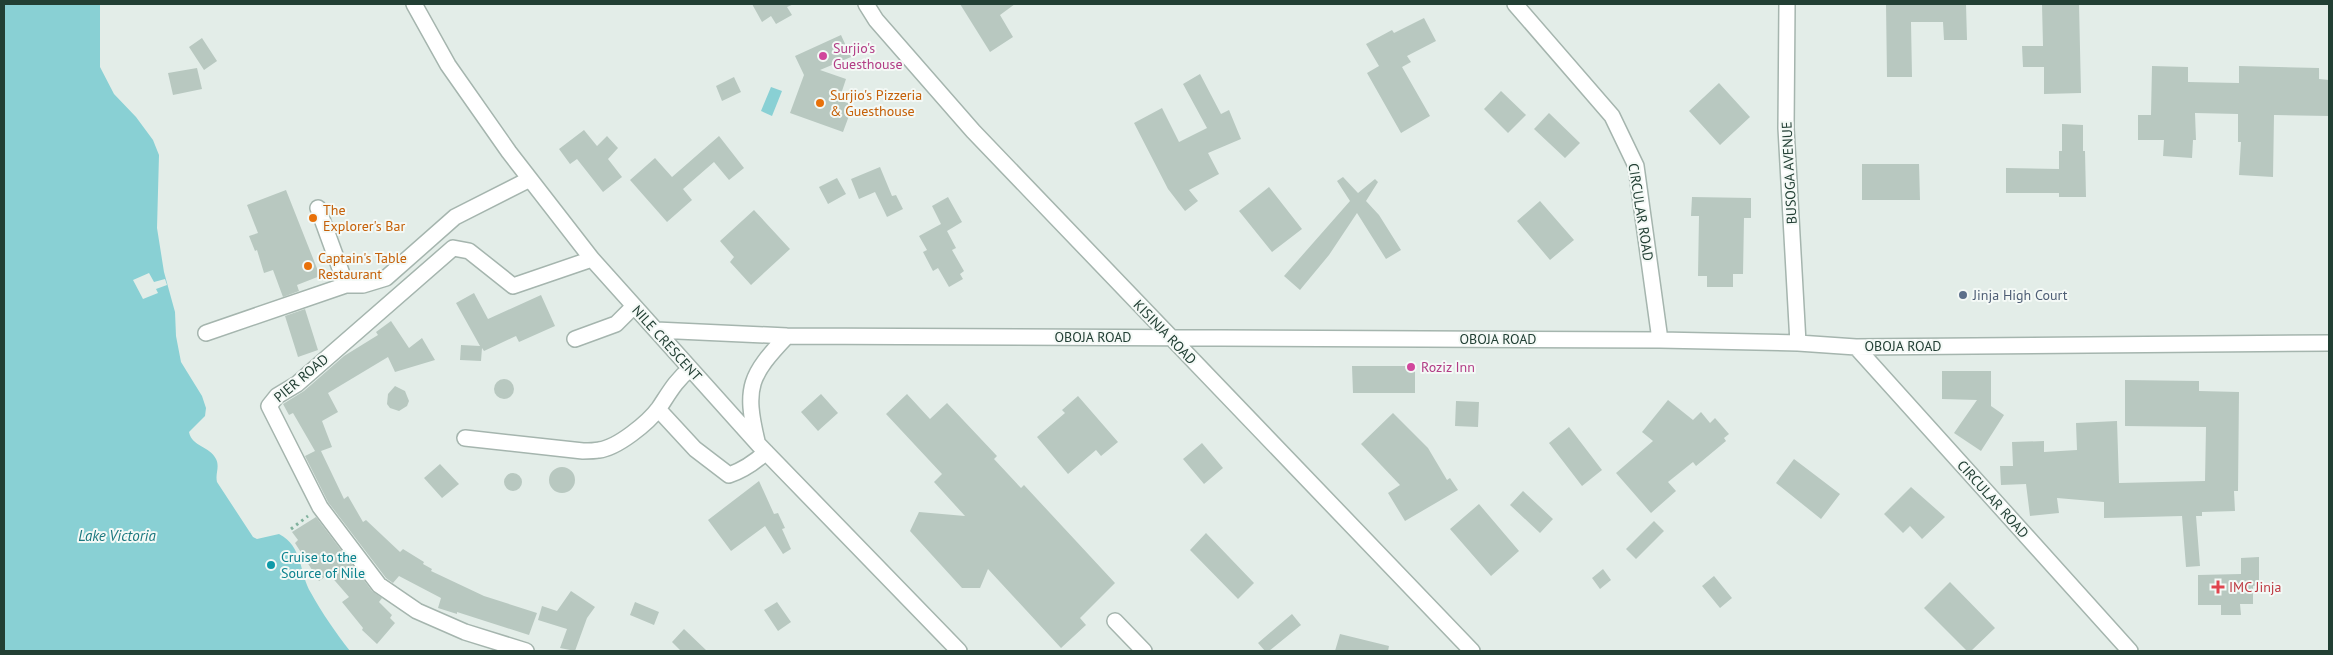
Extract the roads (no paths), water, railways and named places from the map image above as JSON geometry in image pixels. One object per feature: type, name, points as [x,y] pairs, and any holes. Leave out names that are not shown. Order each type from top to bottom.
[{"type":"street","name":"NILE CRESCENT","points":[[414,4],[448,65],[530,179],[592,259],[762,448],[959,651]]},
{"type":"street","name":"KISINJA ROAD","points":[[866,4],[876,20],[973,131],[1472,651]]},
{"type":"street","name":"CIRCULAR ROAD","points":[[1515,4],[1612,116],[1630,152],[1636,166],[1660,340]]},
{"type":"street","name":"BUSOGA AVENUE","points":[[1787,4],[1786,128],[1798,343]]},
{"type":"street","points":[[206,333],[346,285],[363,285],[386,278],[454,217],[530,179]]},
{"type":"street","points":[[318,208],[346,285]]},
{"type":"street","name":"PIER ROAD","points":[[526,651],[465,632],[417,611],[379,585],[320,506],[268,406],[277,396],[296,384],[454,248],[469,251],[513,286],[592,259]]},
{"type":"street","points":[[575,340],[616,324],[634,306]]},
{"type":"street","name":"OBOJA ROAD","points":[[656,330],[787,336],[1660,340],[1798,343],[1856,347],[2329,343]]},
{"type":"street","points":[[658,409],[695,449],[729,475],[741,471],[755,463],[762,448],[750,402],[752,382],[764,360],[787,336]]},
{"type":"street","name":"CIRCULAR ROAD","points":[[1856,347],[2130,651]]},
{"type":"street","points":[[465,438],[583,451],[601,450],[622,440],[646,423],[658,409],[677,380],[690,369]]},
{"type":"street","points":[[1115,621],[1144,651]]},
{"type":"water","name":"Lake Victoria","points":[[4,4],[100,4],[100,67],[114,94],[136,117],[153,140],[159,155],[157,228],[164,272],[175,312],[176,336],[181,362],[202,396],[206,408],[205,416],[189,432],[197,444],[210,451],[216,459],[218,465],[217,482],[253,537],[257,539],[279,534],[292,545],[300,560],[311,593],[329,623],[350,651],[4,651]]},
{"type":"water","points":[[771,87],[782,91],[772,116],[761,111]]},
{"type":"place","name":"Surjio's Guesthouse","points":[[823,56]]},
{"type":"place","name":"Surjio's Pizzeria & Guesthouse","points":[[820,103]]},
{"type":"place","name":"The Explorer's Bar","points":[[313,218]]},
{"type":"place","name":"Captain's Table Restaurant","points":[[308,266]]},
{"type":"place","name":"Jinja High Court","points":[[1963,295]]},
{"type":"place","name":"Roziz Inn","points":[[1411,367]]},
{"type":"place","name":"Cruise to the Source of Nile","points":[[271,565]]},
{"type":"place","name":"IMC Jinja","points":[[2218,587]]}]
